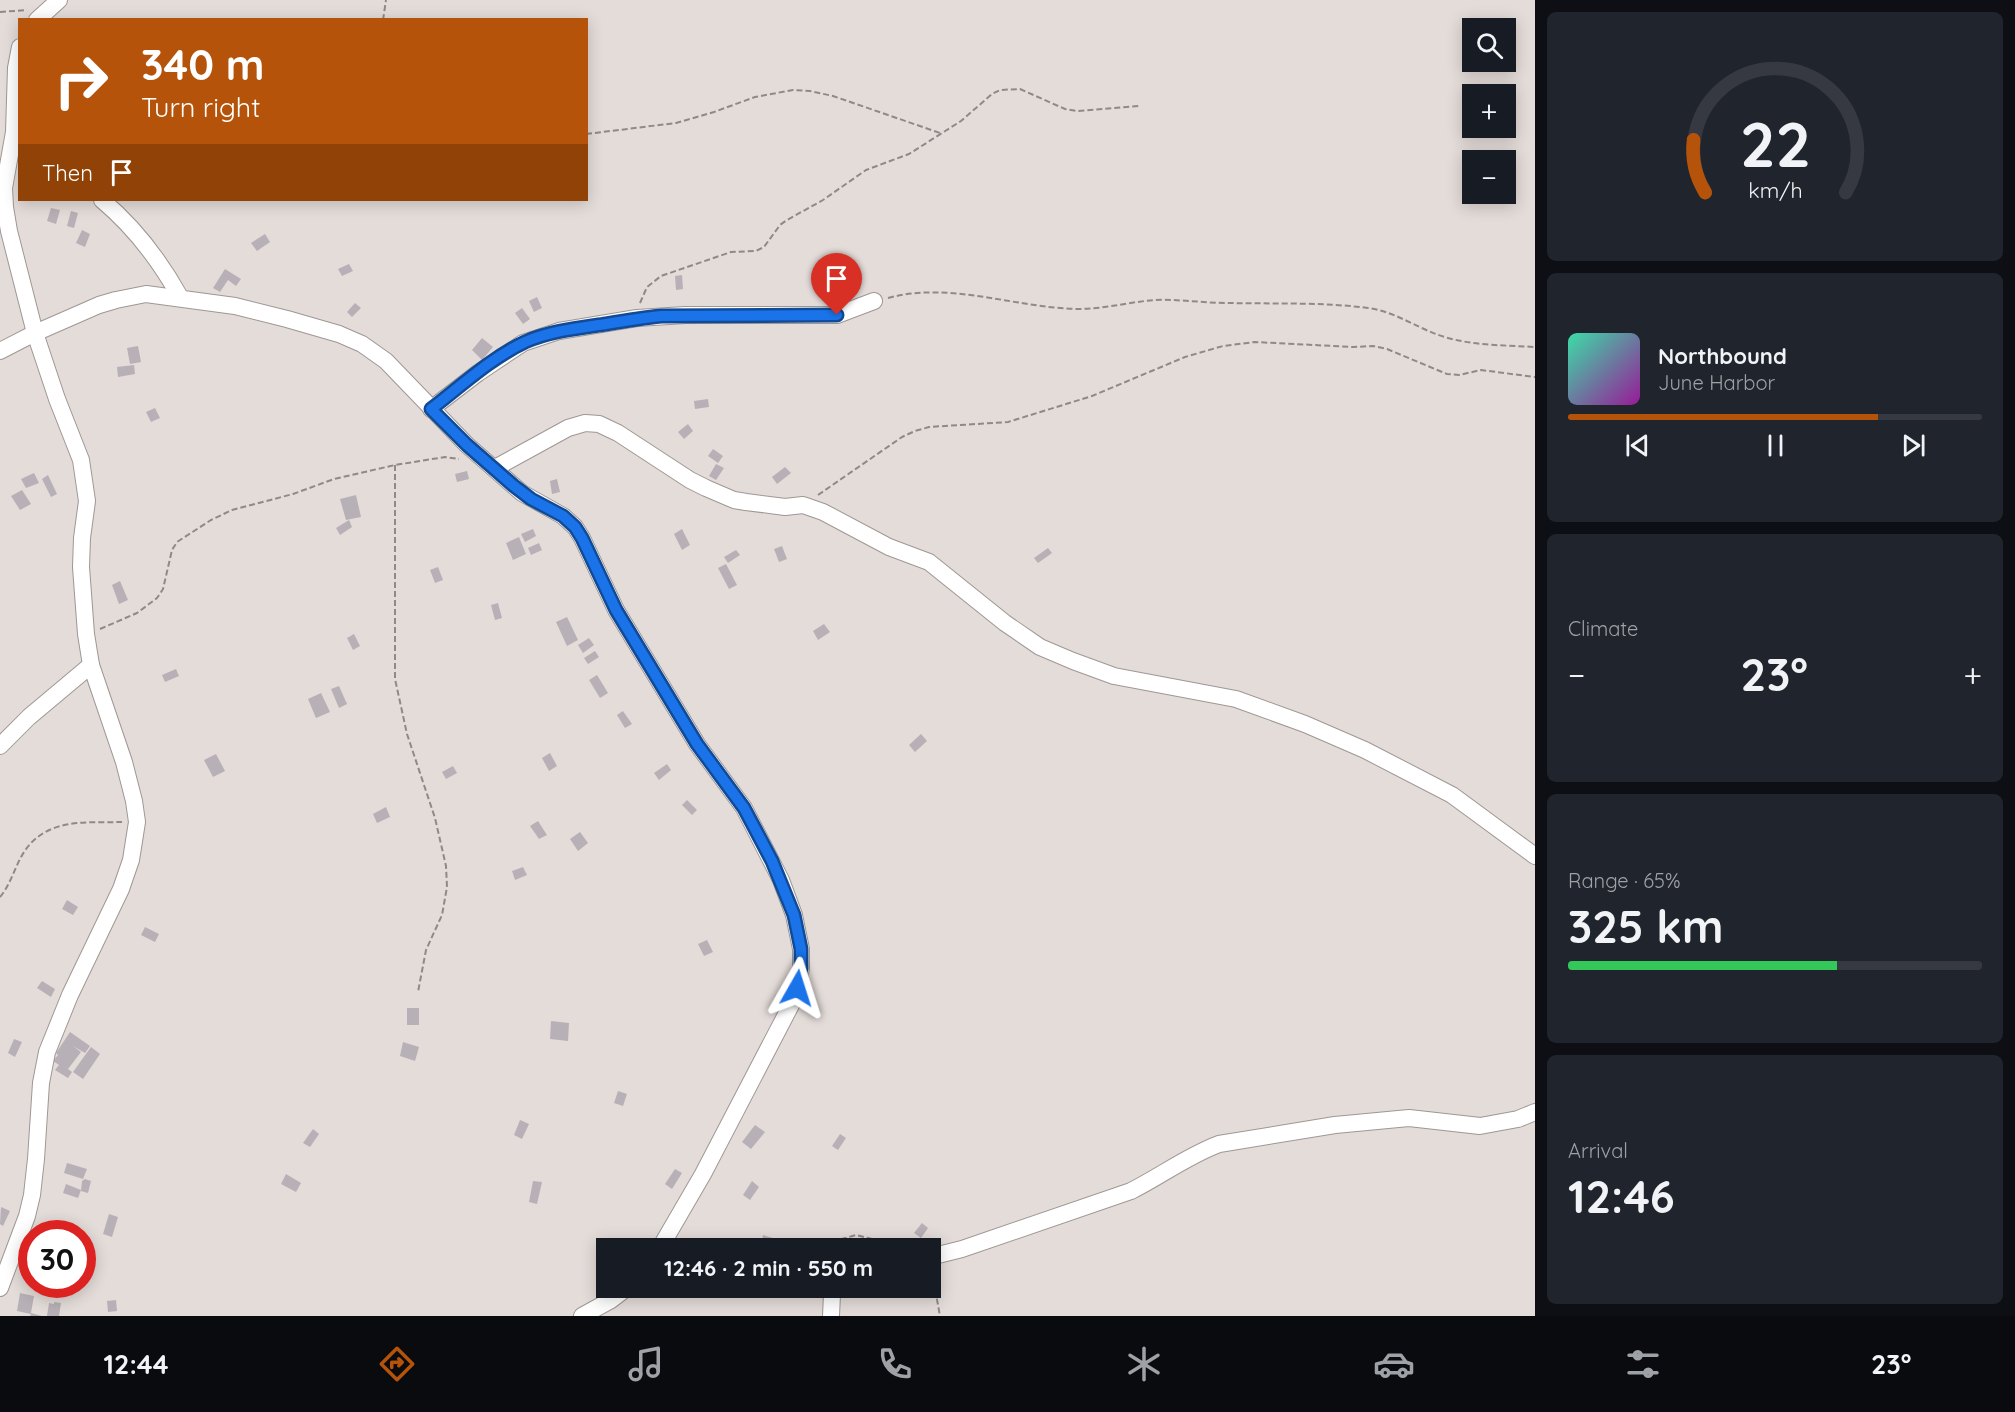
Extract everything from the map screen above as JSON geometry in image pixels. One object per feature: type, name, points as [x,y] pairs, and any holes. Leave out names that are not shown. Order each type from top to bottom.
[{"type":"street","points":[[0,1288],[24,1225],[32,1196],[41,1083],[46,1052],[70,995],[121,889],[131,860],[137,822],[124,762],[91,665],[86,634],[81,567],[87,501],[81,460],[35,333],[5,207],[4,188],[14,132],[18,58]]},
{"type":"street","points":[[103,201],[135,232],[180,297]]},
{"type":"street","points":[[0,351],[35,333],[116,300],[146,294],[235,306],[339,334],[374,352],[386,361],[467,445],[531,499],[563,516],[575,527],[621,619],[697,744],[744,808],[763,842],[794,915],[801,949],[801,968],[791,1005],[703,1174],[666,1238]]},
{"type":"street","points":[[431,409],[478,373],[523,343],[538,337],[637,318],[685,315],[837,315],[874,302]]},
{"type":"street","points":[[495,468],[568,428],[585,423],[599,424],[618,433],[690,480],[734,500],[778,507],[803,505],[823,512],[889,547],[929,562],[1005,623],[1040,646],[1114,676],[1236,699],[1305,724],[1365,750],[1452,795],[1535,856]]},
{"type":"street","points":[[0,746],[91,665]]},
{"type":"street","points":[[941,1258],[962,1249],[1131,1191],[1201,1151],[1219,1144],[1335,1125],[1409,1118],[1480,1126],[1518,1119],[1535,1112]]},
{"type":"street","points":[[582,1316],[614,1298]]},
{"type":"street","points":[[831,1316],[832,1298]]},
{"type":"path","points":[[383,18],[386,0]]},
{"type":"path","points":[[0,12],[48,9]]},
{"type":"path","points":[[637,318],[644,292],[655,280],[669,272],[731,252],[760,249],[787,220],[823,200],[866,170],[902,158],[961,121],[992,94],[1010,88],[1020,89],[1065,109],[1077,111],[1139,106]]},
{"type":"path","points":[[588,134],[675,123],[755,97],[793,90],[833,96],[940,133]]},
{"type":"path","points":[[874,302],[898,295],[940,293],[1078,309],[1154,300],[1310,304],[1385,312],[1436,334],[1459,340],[1535,347]]},
{"type":"path","points":[[803,505],[902,437],[915,431],[929,427],[996,423],[1017,419],[1092,396],[1185,357],[1223,346],[1255,342],[1353,347],[1373,345],[1447,374],[1459,375],[1481,370],[1535,377]]},
{"type":"path","points":[[86,634],[137,613],[157,598],[163,589],[172,550],[177,542],[232,510],[293,494],[334,479],[395,465],[445,457],[461,459]]},
{"type":"path","points":[[395,465],[395,679],[407,734],[435,818],[446,866],[447,886],[442,915],[426,950],[418,992]]},
{"type":"path","points":[[0,897],[26,849],[51,830],[73,822],[137,822]]},
{"type":"path","points":[[845,1238],[856,1235],[868,1238]]},
{"type":"path","points":[[937,1298],[940,1316]]},
{"type":"building","points":[[51,208],[60,210],[56,224],[47,221]]},
{"type":"building","points":[[71,211],[78,213],[74,228],[67,226]]},
{"type":"building","points":[[82,230],[90,234],[85,247],[76,243]]},
{"type":"building","points":[[265,234],[270,242],[257,251],[251,243]]},
{"type":"building","points":[[349,264],[353,271],[342,276],[338,269]]},
{"type":"building","points":[[225,269],[241,279],[236,286],[228,280],[220,292],[213,288]]},
{"type":"building","points":[[682,275],[683,289],[676,290],[675,276]]},
{"type":"building","points":[[537,297],[542,308],[534,312],[529,301]]},
{"type":"building","points":[[355,303],[361,308],[352,317],[347,312]]},
{"type":"building","points":[[522,308],[530,319],[523,324],[515,313]]},
{"type":"building","points":[[482,338],[493,347],[482,360],[472,350]]},
{"type":"building","points":[[138,346],[141,362],[130,364],[127,348]]},
{"type":"building","points":[[134,365],[135,374],[118,377],[117,367]]},
{"type":"building","points":[[708,399],[709,407],[695,409],[694,401]]},
{"type":"building","points":[[155,408],[160,418],[151,422],[146,412]]},
{"type":"building","points":[[688,424],[693,431],[684,439],[678,432]]},
{"type":"building","points":[[713,449],[723,456],[718,463],[708,456]]},
{"type":"building","points":[[716,464],[724,468],[716,480],[709,476]]},
{"type":"building","points":[[785,467],[791,473],[777,484],[772,477]]},
{"type":"building","points":[[467,471],[469,479],[457,482],[455,474]]},
{"type":"building","points":[[34,473],[39,483],[26,488],[21,479]]},
{"type":"building","points":[[48,475],[57,494],[51,497],[42,479]]},
{"type":"building","points":[[557,479],[560,492],[552,494],[550,481]]},
{"type":"building","points":[[22,490],[31,504],[20,510],[11,496]]},
{"type":"building","points":[[356,495],[361,517],[346,520],[340,499]]},
{"type":"building","points":[[349,520],[352,527],[340,535],[336,528]]},
{"type":"building","points":[[533,529],[536,536],[525,542],[521,534]]},
{"type":"building","points":[[682,529],[690,545],[682,550],[674,534]]},
{"type":"building","points":[[519,537],[526,554],[513,560],[506,543]]},
{"type":"building","points":[[539,543],[542,550],[531,555],[528,548]]},
{"type":"building","points":[[782,546],[787,559],[779,562],[774,549]]},
{"type":"building","points":[[1048,548],[1052,553],[1038,563],[1034,558]]},
{"type":"building","points":[[736,550],[740,555],[728,563],[724,557]]},
{"type":"building","points":[[726,564],[737,585],[729,589],[718,568]]},
{"type":"building","points":[[438,567],[443,580],[435,583],[430,570]]},
{"type":"building","points":[[120,581],[128,600],[119,604],[112,585]]},
{"type":"building","points":[[498,603],[502,618],[495,620],[491,605]]},
{"type":"building","points":[[567,617],[578,640],[567,646],[556,622]]},
{"type":"building","points":[[824,624],[830,632],[818,640],[813,631]]},
{"type":"building","points":[[354,634],[360,646],[353,650],[347,638]]},
{"type":"building","points":[[589,638],[594,645],[583,653],[578,645]]},
{"type":"building","points":[[595,651],[599,657],[588,664],[584,658]]},
{"type":"building","points":[[176,669],[179,676],[165,682],[162,675]]},
{"type":"building","points":[[597,675],[608,693],[600,698],[589,680]]},
{"type":"building","points":[[339,686],[347,704],[339,708],[331,689]]},
{"type":"building","points":[[321,693],[330,712],[316,718],[308,699]]},
{"type":"building","points":[[623,711],[632,724],[625,728],[617,715]]},
{"type":"building","points":[[921,734],[927,741],[915,752],[909,745]]},
{"type":"building","points":[[550,753],[557,766],[549,771],[542,758]]},
{"type":"building","points":[[216,754],[225,771],[213,777],[204,760]]},
{"type":"building","points":[[667,764],[671,770],[659,780],[654,773]]},
{"type":"building","points":[[453,766],[457,773],[446,779],[442,772]]},
{"type":"building","points":[[687,800],[697,810],[692,815],[682,805]]},
{"type":"building","points":[[386,807],[390,817],[377,823],[373,814]]},
{"type":"building","points":[[538,821],[547,835],[539,839],[530,826]]},
{"type":"building","points":[[580,832],[588,843],[578,851],[570,839]]},
{"type":"building","points":[[523,867],[527,875],[515,880],[512,871]]},
{"type":"building","points":[[67,900],[78,907],[73,915],[62,909]]},
{"type":"building","points":[[145,927],[159,934],[155,942],[141,935]]},
{"type":"building","points":[[707,940],[713,952],[704,956],[698,944]]},
{"type":"building","points":[[42,981],[55,989],[51,997],[37,988]]},
{"type":"building","points":[[407,1008],[419,1008],[419,1025],[407,1025]]},
{"type":"building","points":[[551,1021],[569,1023],[568,1041],[550,1039]]},
{"type":"building","points":[[70,1032],[90,1046],[85,1053],[73,1046],[81,1052],[68,1069],[72,1072],[68,1078],[55,1070],[59,1065],[53,1061]]},
{"type":"building","points":[[14,1039],[22,1042],[15,1057],[8,1053]]},
{"type":"building","points":[[403,1042],[419,1047],[415,1061],[400,1056]]},
{"type":"building","points":[[91,1047],[100,1054],[83,1079],[73,1072]]},
{"type":"building","points":[[618,1091],[627,1094],[623,1106],[614,1103]]},
{"type":"building","points":[[520,1120],[529,1124],[522,1139],[514,1135]]},
{"type":"building","points":[[755,1125],[765,1132],[751,1149],[742,1142]]},
{"type":"building","points":[[313,1129],[319,1134],[310,1147],[303,1143]]},
{"type":"building","points":[[840,1134],[846,1138],[838,1150],[832,1146]]},
{"type":"building","points":[[67,1163],[87,1169],[83,1179],[64,1173]]},
{"type":"building","points":[[675,1169],[682,1173],[672,1189],[665,1184]]},
{"type":"building","points":[[286,1174],[301,1183],[296,1192],[281,1184]]},
{"type":"building","points":[[85,1179],[91,1181],[88,1193],[81,1191],[82,1181]]},
{"type":"building","points":[[533,1181],[542,1182],[537,1204],[529,1202]]},
{"type":"building","points":[[752,1181],[759,1187],[750,1200],[743,1195]]},
{"type":"building","points":[[66,1184],[81,1190],[78,1198],[63,1193]]},
{"type":"building","points":[[1,1207],[10,1211],[3,1226],[0,1224]]},
{"type":"building","points":[[109,1214],[118,1217],[112,1237],[103,1234]]},
{"type":"building","points":[[922,1223],[928,1228],[921,1238],[914,1233]]},
{"type":"building","points":[[19,1298],[34,1298],[31,1313],[42,1316],[30,1316],[31,1314],[17,1311]]},
{"type":"building","points":[[116,1300],[117,1311],[108,1312],[107,1301]]},
{"type":"building","points":[[54,1302],[61,1303],[59,1316],[47,1316],[49,1303],[54,1304]]},
{"type":"route","points":[[797,988],[801,968],[801,949],[794,915],[763,842],[744,808],[697,744],[616,610],[582,538],[575,527],[563,516],[531,499],[514,486],[467,445],[431,409],[478,373],[523,343],[559,332],[661,316],[837,315]]}]
